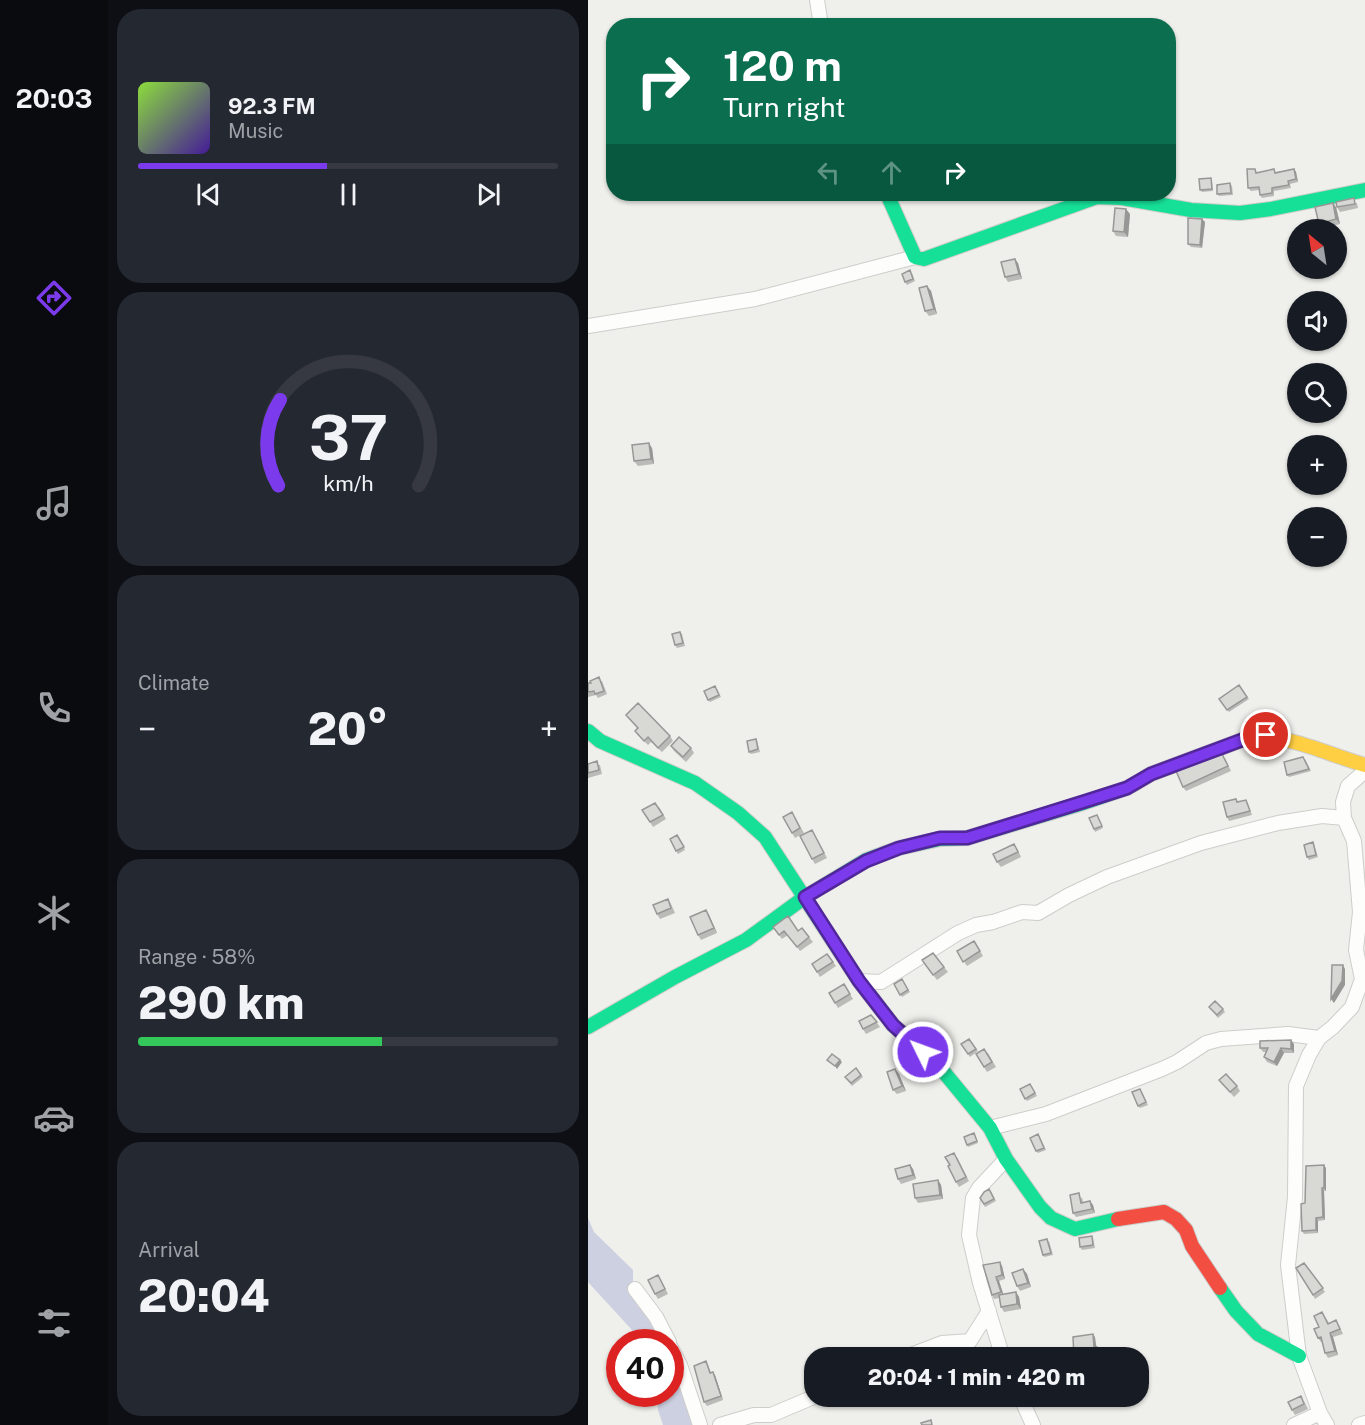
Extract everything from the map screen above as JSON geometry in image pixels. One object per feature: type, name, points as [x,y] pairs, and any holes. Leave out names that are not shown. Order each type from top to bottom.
[{"type":"street","points":[[817,0],[820,18]]},
{"type":"street","points":[[1139,201],[1191,210],[1240,213],[1365,190]]},
{"type":"street","points":[[890,201],[915,257]]},
{"type":"street","points":[[588,326],[755,299],[915,257],[924,259],[1085,201]]},
{"type":"street","points":[[588,731],[600,741],[695,783],[738,813],[765,837],[859,981],[893,1025],[938,1065],[990,1128],[1006,1159],[1040,1207],[1051,1218],[1075,1229],[1131,1216],[1164,1212],[1176,1219],[1186,1230],[1192,1246],[1236,1311],[1258,1334],[1299,1356]]},
{"type":"street","points":[[588,1027],[675,977],[746,940],[805,897],[866,861],[899,848],[940,838],[967,838],[1083,802],[1127,788],[1151,774],[1250,737],[1266,735],[1287,737],[1365,765]]},
{"type":"street","points":[[1294,1425],[1323,1419],[1299,1356],[1288,1265],[1295,1197],[1296,1086],[1319,1038],[1352,1007],[1364,982],[1356,950],[1360,912],[1354,841],[1344,818],[1342,802],[1348,786],[1365,771]]},
{"type":"street","points":[[859,981],[881,982],[958,933],[976,925],[1022,912],[1038,913],[1107,877],[1200,843],[1278,823],[1322,816],[1344,818]]},
{"type":"street","points":[[990,1128],[1046,1113],[1162,1069],[1178,1062],[1206,1043],[1221,1039],[1288,1034],[1319,1038]]},
{"type":"street","points":[[999,1347],[969,1235],[973,1198],[979,1188],[1006,1159]]},
{"type":"street","points":[[635,1289],[662,1329]]},
{"type":"street","points":[[930,1347],[942,1342],[970,1341],[989,1311]]},
{"type":"street","points":[[684,1377],[700,1425]]},
{"type":"street","points":[[720,1425],[754,1415],[771,1415],[804,1401]]},
{"type":"street","points":[[1025,1407],[1034,1425]]},
{"type":"street","points":[[1359,1425],[1365,1423]]},
{"type":"shaded area","points":[[588,1218],[594,1232],[633,1270],[633,1290],[657,1329],[631,1329],[588,1282]]},
{"type":"shaded area","points":[[684,1390],[696,1425],[663,1425],[658,1407],[684,1407]]},
{"type":"building","points":[[1247,169],[1255,169],[1256,173],[1274,169],[1275,173],[1294,169],[1296,179],[1288,181],[1289,185],[1272,188],[1272,193],[1260,195],[1259,187],[1248,188]]},
{"type":"building","points":[[1211,178],[1212,189],[1200,190],[1199,179]]},
{"type":"building","points":[[1230,183],[1231,193],[1217,194],[1217,185]]},
{"type":"building","points":[[1354,198],[1355,204],[1337,207],[1336,202]]},
{"type":"building","points":[[1333,203],[1336,219],[1318,219],[1315,207]]},
{"type":"building","points":[[1115,208],[1126,209],[1124,232],[1113,231]]},
{"type":"building","points":[[1188,218],[1202,219],[1200,245],[1188,244]]},
{"type":"building","points":[[1015,259],[1019,274],[1005,277],[1001,262]]},
{"type":"building","points":[[910,270],[913,279],[905,282],[902,274]]},
{"type":"building","points":[[927,286],[934,309],[925,311],[919,288]]},
{"type":"building","points":[[649,443],[651,459],[634,461],[632,445]]},
{"type":"building","points":[[680,632],[683,643],[675,645],[672,634]]},
{"type":"building","points":[[599,677],[604,691],[595,694],[594,691],[588,692],[588,683]]},
{"type":"building","points":[[1239,685],[1247,697],[1227,710],[1219,699]]},
{"type":"building","points":[[715,686],[719,695],[708,700],[704,691]]},
{"type":"building","points":[[638,703],[670,736],[658,748],[648,737],[644,741],[635,731],[638,728],[626,715]]},
{"type":"building","points":[[679,737],[691,748],[683,757],[671,746]]},
{"type":"building","points":[[756,739],[758,749],[749,752],[747,741]]},
{"type":"building","points":[[1222,754],[1228,766],[1183,787],[1176,771]]},
{"type":"building","points":[[1303,757],[1309,769],[1287,775],[1284,762]]},
{"type":"building","points":[[597,761],[599,770],[588,773],[588,764]]},
{"type":"building","points":[[1236,799],[1237,802],[1246,800],[1250,811],[1227,817],[1223,802]]},
{"type":"building","points":[[655,803],[663,815],[650,822],[642,810]]},
{"type":"building","points":[[792,812],[800,828],[792,833],[783,817]]},
{"type":"building","points":[[1097,815],[1102,826],[1094,829],[1089,818]]},
{"type":"building","points":[[812,830],[824,853],[812,859],[800,836]]},
{"type":"building","points":[[677,835],[684,847],[676,851],[670,839]]},
{"type":"building","points":[[1313,842],[1316,855],[1307,857],[1304,845]]},
{"type":"building","points":[[1014,844],[1018,852],[997,862],[993,854]]},
{"type":"building","points":[[668,899],[671,908],[657,914],[653,905]]},
{"type":"building","points":[[706,910],[714,928],[698,935],[690,917]]},
{"type":"building","points":[[788,916],[798,931],[802,928],[809,937],[797,947],[784,931],[779,935],[773,927]]},
{"type":"building","points":[[974,941],[980,951],[963,962],[957,951]]},
{"type":"building","points":[[933,953],[944,967],[933,975],[922,960]]},
{"type":"building","points":[[827,954],[833,962],[817,972],[812,964]]},
{"type":"building","points":[[1332,965],[1343,965],[1342,981],[1331,999]]},
{"type":"building","points":[[902,979],[908,990],[900,995],[894,984]]},
{"type":"building","points":[[844,984],[850,994],[835,1003],[829,993]]},
{"type":"building","points":[[1215,1001],[1223,1009],[1217,1015],[1209,1007]]},
{"type":"building","points":[[871,1015],[877,1022],[863,1029],[859,1021]]},
{"type":"building","points":[[969,1039],[976,1049],[968,1054],[961,1044]]},
{"type":"building","points":[[1291,1040],[1291,1049],[1281,1048],[1274,1062],[1264,1057],[1268,1048],[1260,1048],[1260,1041]]},
{"type":"building","points":[[904,1049],[911,1056],[904,1060],[899,1052]]},
{"type":"building","points":[[984,1049],[992,1062],[984,1067],[976,1054]]},
{"type":"building","points":[[832,1054],[840,1060],[835,1066],[827,1060]]},
{"type":"building","points":[[856,1068],[861,1075],[851,1083],[845,1077]]},
{"type":"building","points":[[895,1069],[902,1086],[893,1090],[887,1072]]},
{"type":"building","points":[[1226,1074],[1237,1086],[1230,1092],[1219,1080]]},
{"type":"building","points":[[1030,1084],[1035,1093],[1025,1099],[1020,1089]]},
{"type":"building","points":[[1140,1089],[1146,1102],[1138,1106],[1132,1092]]},
{"type":"building","points":[[974,1133],[977,1141],[967,1145],[964,1137]]},
{"type":"building","points":[[1038,1134],[1044,1148],[1036,1151],[1030,1138]]},
{"type":"building","points":[[954,1153],[966,1177],[956,1182],[945,1157]]},
{"type":"building","points":[[910,1165],[913,1175],[898,1179],[895,1169]]},
{"type":"building","points":[[1324,1165],[1323,1217],[1316,1218],[1316,1230],[1302,1231],[1301,1204],[1305,1203],[1306,1166]]},
{"type":"building","points":[[938,1180],[940,1195],[915,1198],[913,1184]]},
{"type":"building","points":[[989,1189],[994,1199],[984,1204],[980,1198]]},
{"type":"building","points":[[1079,1193],[1081,1203],[1090,1201],[1092,1209],[1073,1213],[1070,1195]]},
{"type":"building","points":[[1092,1236],[1093,1245],[1080,1247],[1079,1238]]},
{"type":"building","points":[[1047,1239],[1051,1253],[1043,1255],[1039,1241]]},
{"type":"building","points":[[1000,1262],[1002,1275],[996,1277],[1001,1292],[992,1295],[983,1265]]},
{"type":"building","points":[[1304,1263],[1323,1288],[1313,1295],[1296,1268]]},
{"type":"building","points":[[1023,1269],[1028,1283],[1017,1286],[1012,1273]]},
{"type":"building","points":[[658,1275],[665,1289],[655,1294],[648,1280]]},
{"type":"building","points":[[1016,1292],[1017,1304],[1001,1307],[999,1295]]},
{"type":"building","points":[[1322,1312],[1328,1324],[1336,1320],[1340,1329],[1330,1333],[1335,1351],[1325,1353],[1321,1337],[1318,1338],[1314,1329],[1319,1327],[1314,1316]]},
{"type":"building","points":[[1093,1334],[1094,1347],[1073,1347],[1073,1337]]},
{"type":"building","points":[[706,1361],[710,1373],[713,1372],[721,1396],[704,1402],[694,1366]]},
{"type":"building","points":[[1301,1396],[1304,1404],[1292,1410],[1288,1402]]},
{"type":"building","points":[[931,1420],[932,1425],[921,1423]]},
{"type":"traffic: fast","points":[[1139,201],[1191,210],[1240,213],[1365,190]]},
{"type":"traffic: fast","points":[[890,201],[915,257],[924,259],[1086,201]]},
{"type":"traffic: fast","points":[[588,731],[600,741],[695,783],[738,813],[765,837],[859,981],[893,1025],[938,1065],[990,1128],[1006,1159],[1040,1207],[1051,1218],[1075,1229],[1118,1219]]},
{"type":"traffic: fast","points":[[588,1027],[675,977],[746,940],[805,897],[866,860],[899,848],[940,839],[967,838],[1083,803],[1136,783]]},
{"type":"traffic: fast","points":[[1220,1288],[1236,1311],[1258,1334],[1299,1356]]},
{"type":"traffic: slow","points":[[1136,783],[1151,774],[1250,737],[1295,742],[1365,765]]},
{"type":"traffic: jam","points":[[1118,1219],[1164,1212],[1176,1219],[1186,1230],[1192,1246],[1220,1288]]},
{"type":"route","points":[[923,1052],[893,1025],[859,981],[805,897],[866,861],[899,848],[940,838],[967,838],[1127,788],[1151,774],[1250,737],[1266,735]]}]
